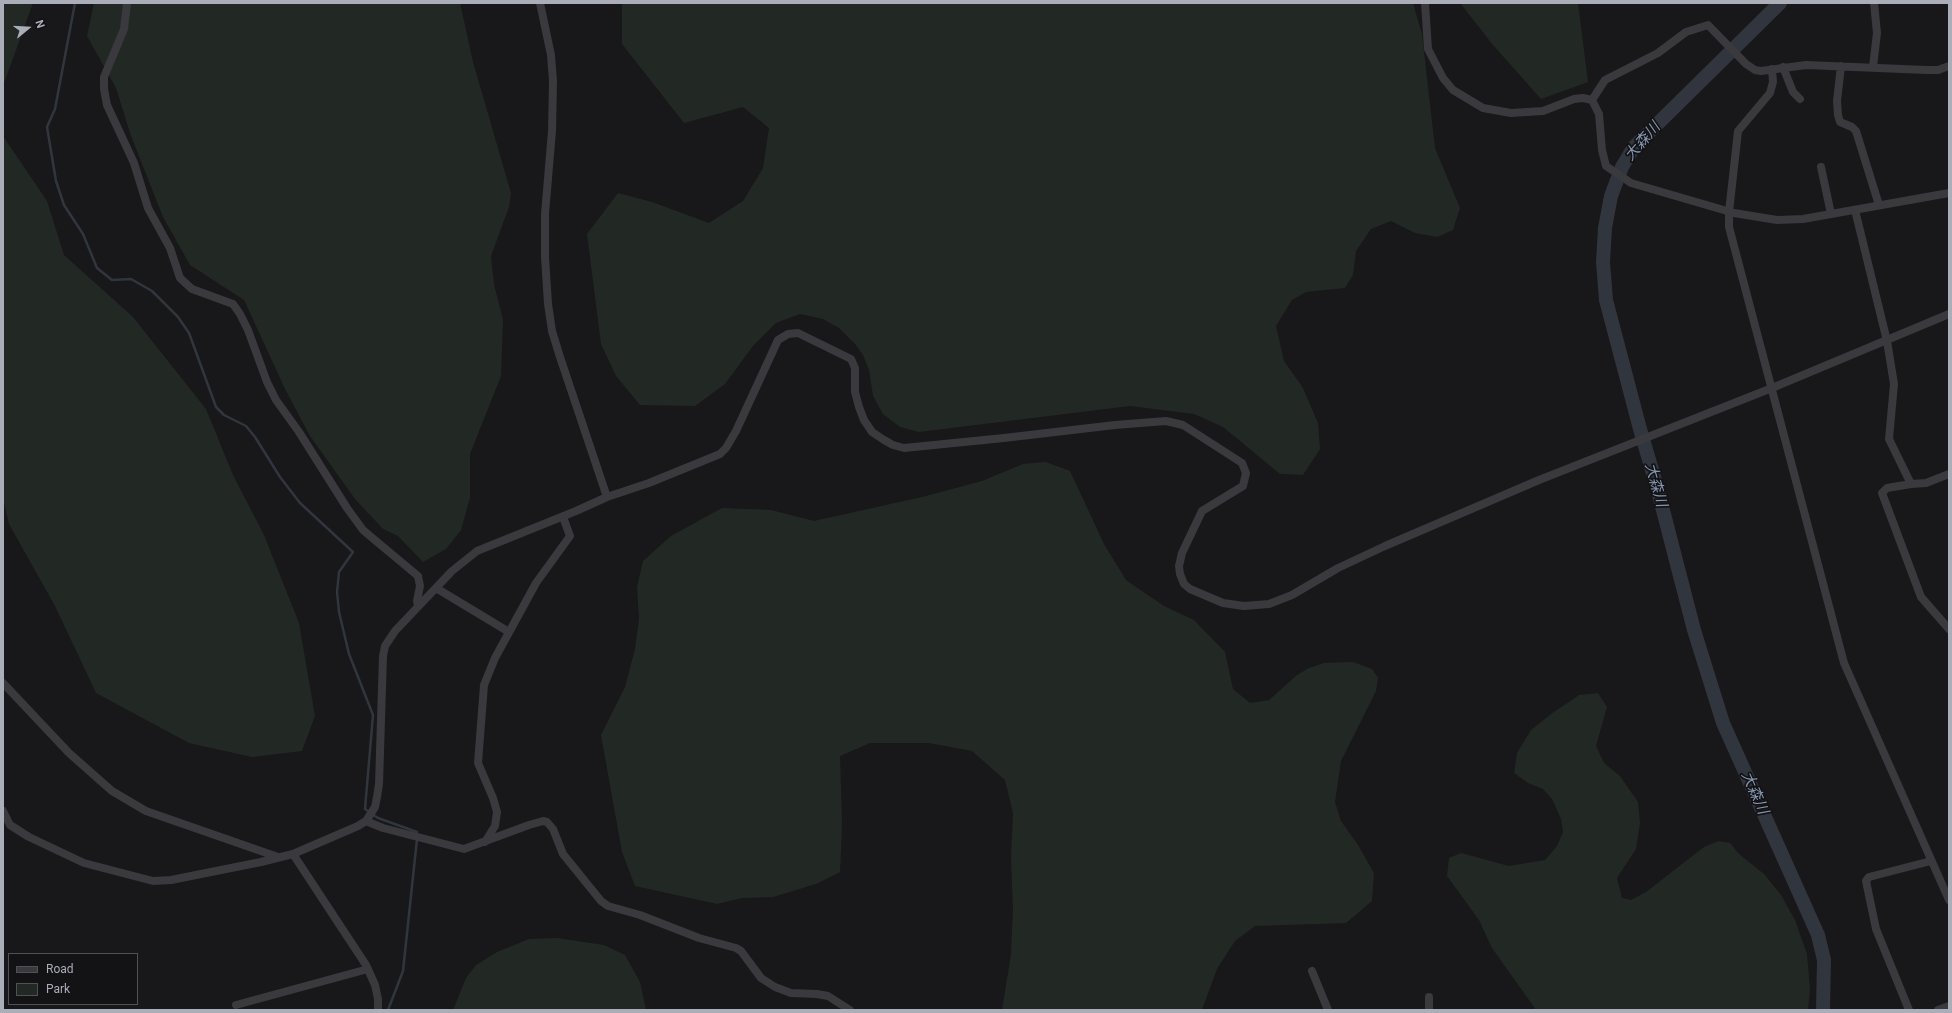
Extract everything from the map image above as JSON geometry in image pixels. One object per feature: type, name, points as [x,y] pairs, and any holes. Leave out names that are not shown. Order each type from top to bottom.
[{"type":"street","points":[[127,3],[124,29],[104,77],[104,89],[108,105],[134,163],[148,208],[170,248],[180,278],[192,289],[233,304],[248,330],[267,382],[276,400],[299,432],[355,520],[376,542],[418,576],[420,586],[417,601],[418,606]]},
{"type":"street","points":[[540,3],[551,55],[553,81],[552,131],[545,214],[545,257],[548,304],[552,331],[607,497]]},
{"type":"street","points":[[1425,3],[1426,38],[1432,60],[1453,90],[1467,100],[1483,108],[1518,114],[1542,111],[1574,99],[1583,98],[1592,100]]},
{"type":"street","points":[[1873,67],[1877,33],[1874,3]]},
{"type":"street","points":[[1592,100],[1605,80],[1658,53],[1686,32],[1708,25],[1746,64],[1755,70],[1806,65],[1926,70],[1938,70],[1949,66]]},
{"type":"street","points":[[1841,66],[1837,101],[1838,115],[1840,122],[1852,127],[1856,132],[1879,205]]},
{"type":"street","points":[[1783,67],[1793,92],[1800,99]]},
{"type":"street","points":[[1772,69],[1773,82],[1770,93],[1738,131],[1728,212],[1729,227],[1844,663],[1931,860],[1945,881],[1949,900]]},
{"type":"street","points":[[1592,100],[1599,114],[1606,166],[1612,171],[1631,183],[1728,212],[1777,220],[1803,219],[1949,193]]},
{"type":"street","points":[[1821,167],[1831,214]]},
{"type":"street","points":[[1855,210],[1887,341],[1894,384],[1889,439],[1911,484]]},
{"type":"street","points":[[3,811],[10,825],[28,837],[84,863],[153,881],[186,877],[293,854],[351,830],[366,821],[375,807],[379,784],[383,656],[385,646],[392,634],[452,570],[477,551],[607,497],[649,483],[720,454],[726,448],[736,430],[778,340],[784,336],[798,333],[851,359],[855,368],[855,392],[858,407],[864,420],[872,432],[893,445],[904,448],[1115,425],[1166,421],[1183,425],[1242,463],[1246,474],[1246,480],[1239,490],[1202,511],[1182,554],[1179,566],[1184,584],[1190,589],[1232,605],[1259,606],[1292,595],[1338,568],[1385,546],[1539,480],[1772,388],[1949,314]]},
{"type":"street","points":[[1949,474],[1926,483],[1887,488],[1882,493],[1921,597],[1949,629]]},
{"type":"street","points":[[485,842],[495,826],[497,812],[493,798],[478,763],[483,692],[495,658],[536,583],[570,536],[563,516]]},
{"type":"street","points":[[436,588],[509,632]]},
{"type":"street","points":[[3,683],[69,752],[112,791],[146,811],[279,857]]},
{"type":"street","points":[[366,821],[383,828],[464,849],[529,825],[542,821],[547,822],[553,829],[563,854],[601,901],[608,906],[640,915],[699,938],[736,948],[741,951],[761,978],[775,987],[791,993],[828,996],[850,1010]]},
{"type":"street","points":[[293,854],[368,969],[376,992],[378,1010]]},
{"type":"street","points":[[1909,1010],[1876,929],[1866,881],[1869,877],[1931,860]]},
{"type":"street","points":[[236,1005],[368,969]]},
{"type":"street","points":[[1312,971],[1328,1010]]},
{"type":"street","points":[[1429,1010],[1430,997]]},
{"type":"street","points":[[1938,1010],[1949,1006]]},
{"type":"green space","points":[[3,3],[33,3],[3,86]]},
{"type":"green space","points":[[94,3],[460,3],[473,62],[511,193],[509,207],[491,256],[494,284],[503,320],[501,376],[470,454],[470,498],[461,530],[446,549],[423,562],[398,536],[383,529],[355,499],[310,436],[285,389],[244,300],[190,265],[163,217],[131,136],[116,88],[87,36]]},
{"type":"green space","points":[[622,3],[1413,3],[1422,34],[1435,148],[1460,208],[1453,230],[1437,237],[1415,233],[1391,221],[1371,229],[1356,251],[1353,275],[1345,288],[1306,292],[1292,300],[1276,326],[1284,361],[1303,388],[1318,423],[1320,449],[1303,475],[1280,474],[1223,427],[1194,414],[1130,406],[919,432],[900,427],[883,414],[873,396],[869,370],[863,355],[855,344],[839,328],[823,319],[800,314],[776,323],[753,346],[725,384],[695,406],[640,405],[616,376],[601,344],[587,234],[618,193],[652,202],[709,223],[743,201],[763,168],[769,128],[743,107],[684,123],[622,44]]},
{"type":"green space","points":[[1460,3],[1578,3],[1588,82],[1541,99],[1493,45]]},
{"type":"green space","points":[[3,136],[47,201],[64,255],[133,317],[206,409],[233,475],[264,535],[299,623],[315,716],[302,751],[252,757],[189,743],[96,693],[55,606],[9,524],[3,499]]},
{"type":"green space","points":[[1046,462],[1070,471],[1104,544],[1126,580],[1164,606],[1194,620],[1225,652],[1233,689],[1250,703],[1269,700],[1297,675],[1309,668],[1324,663],[1353,662],[1372,669],[1378,678],[1376,691],[1341,761],[1335,802],[1341,821],[1358,845],[1374,873],[1372,901],[1346,923],[1255,926],[1235,941],[1217,969],[1202,1010],[1002,1010],[1011,954],[1013,909],[1011,859],[1013,813],[1005,780],[972,751],[929,743],[870,743],[840,756],[842,824],[840,872],[816,884],[773,897],[742,898],[717,904],[635,886],[622,852],[601,735],[625,687],[635,649],[639,619],[637,587],[643,561],[671,536],[722,508],[771,510],[814,521],[922,497],[982,481],[1023,464]]},
{"type":"green space","points":[[1598,693],[1607,707],[1596,746],[1604,763],[1620,776],[1638,802],[1640,823],[1636,849],[1617,878],[1622,898],[1631,900],[1646,892],[1704,847],[1719,841],[1730,843],[1739,854],[1764,874],[1781,895],[1795,920],[1807,954],[1810,989],[1808,1010],[1536,1010],[1492,948],[1479,920],[1447,876],[1449,858],[1461,853],[1509,866],[1545,860],[1557,846],[1563,832],[1561,819],[1552,799],[1543,789],[1528,783],[1514,773],[1517,753],[1531,730],[1551,714],[1579,695]]},
{"type":"green space","points":[[557,938],[604,945],[625,955],[640,982],[646,1010],[453,1010],[466,978],[476,965],[497,952],[529,939]]},
{"type":"waterway","points":[[75,3],[55,109],[47,127],[56,181],[64,205],[83,234],[97,268],[112,280],[131,279],[152,291],[178,317],[189,333],[216,407],[224,415],[246,426],[255,437],[280,477],[300,503],[353,552],[339,572],[337,592],[339,612],[349,654],[373,715],[365,809],[378,818],[417,832],[417,834]]},
{"type":"waterway","name":"大森川","points":[[1780,3],[1634,147],[1622,167],[1611,196],[1605,228],[1603,262],[1606,300],[1694,630],[1723,723],[1818,935],[1824,960],[1823,1010]]},
{"type":"waterway","points":[[388,1010],[403,971],[417,839]]}]
